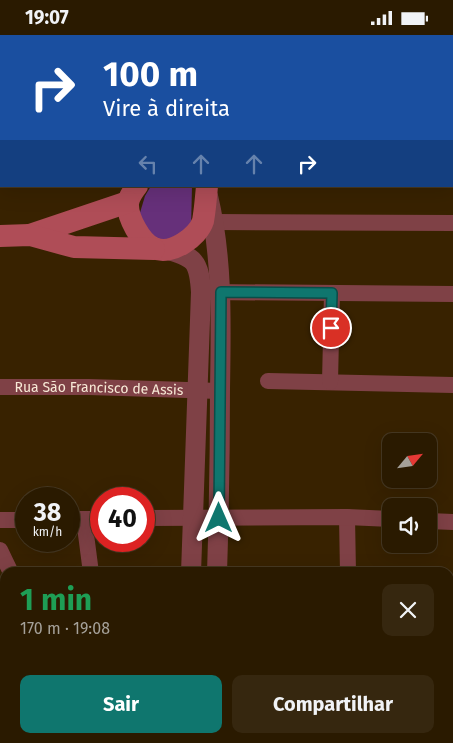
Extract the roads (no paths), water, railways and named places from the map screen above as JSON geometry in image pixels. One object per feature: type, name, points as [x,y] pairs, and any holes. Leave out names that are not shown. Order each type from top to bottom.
[{"type":"main road","points":[[0,236],[30,235],[74,247],[160,249],[184,244],[195,235],[202,221],[207,188]]},
{"type":"main road","points":[[30,235],[130,193],[128,210],[137,232],[144,240],[160,249]]},
{"type":"street","points":[[191,567],[198,390],[211,292],[214,222],[207,188]]},
{"type":"street","points":[[214,222],[453,223]]},
{"type":"street","points":[[160,249],[189,257],[194,262],[200,277],[211,292],[220,391],[217,567]]},
{"type":"street","points":[[211,292],[453,295]]},
{"type":"street","points":[[330,382],[332,293]]},
{"type":"street","points":[[268,381],[453,385]]},
{"type":"street","name":"Rua São Francisco de Assis","points":[[0,387],[89,387],[220,391]]},
{"type":"street","points":[[155,519],[347,517],[382,519]]},
{"type":"street","points":[[347,517],[348,567]]},
{"type":"street","points":[[0,520],[15,520]]},
{"type":"street","points":[[437,521],[453,522]]},
{"type":"street","points":[[80,533],[89,567]]},
{"type":"street","points":[[0,550],[8,567]]}]
